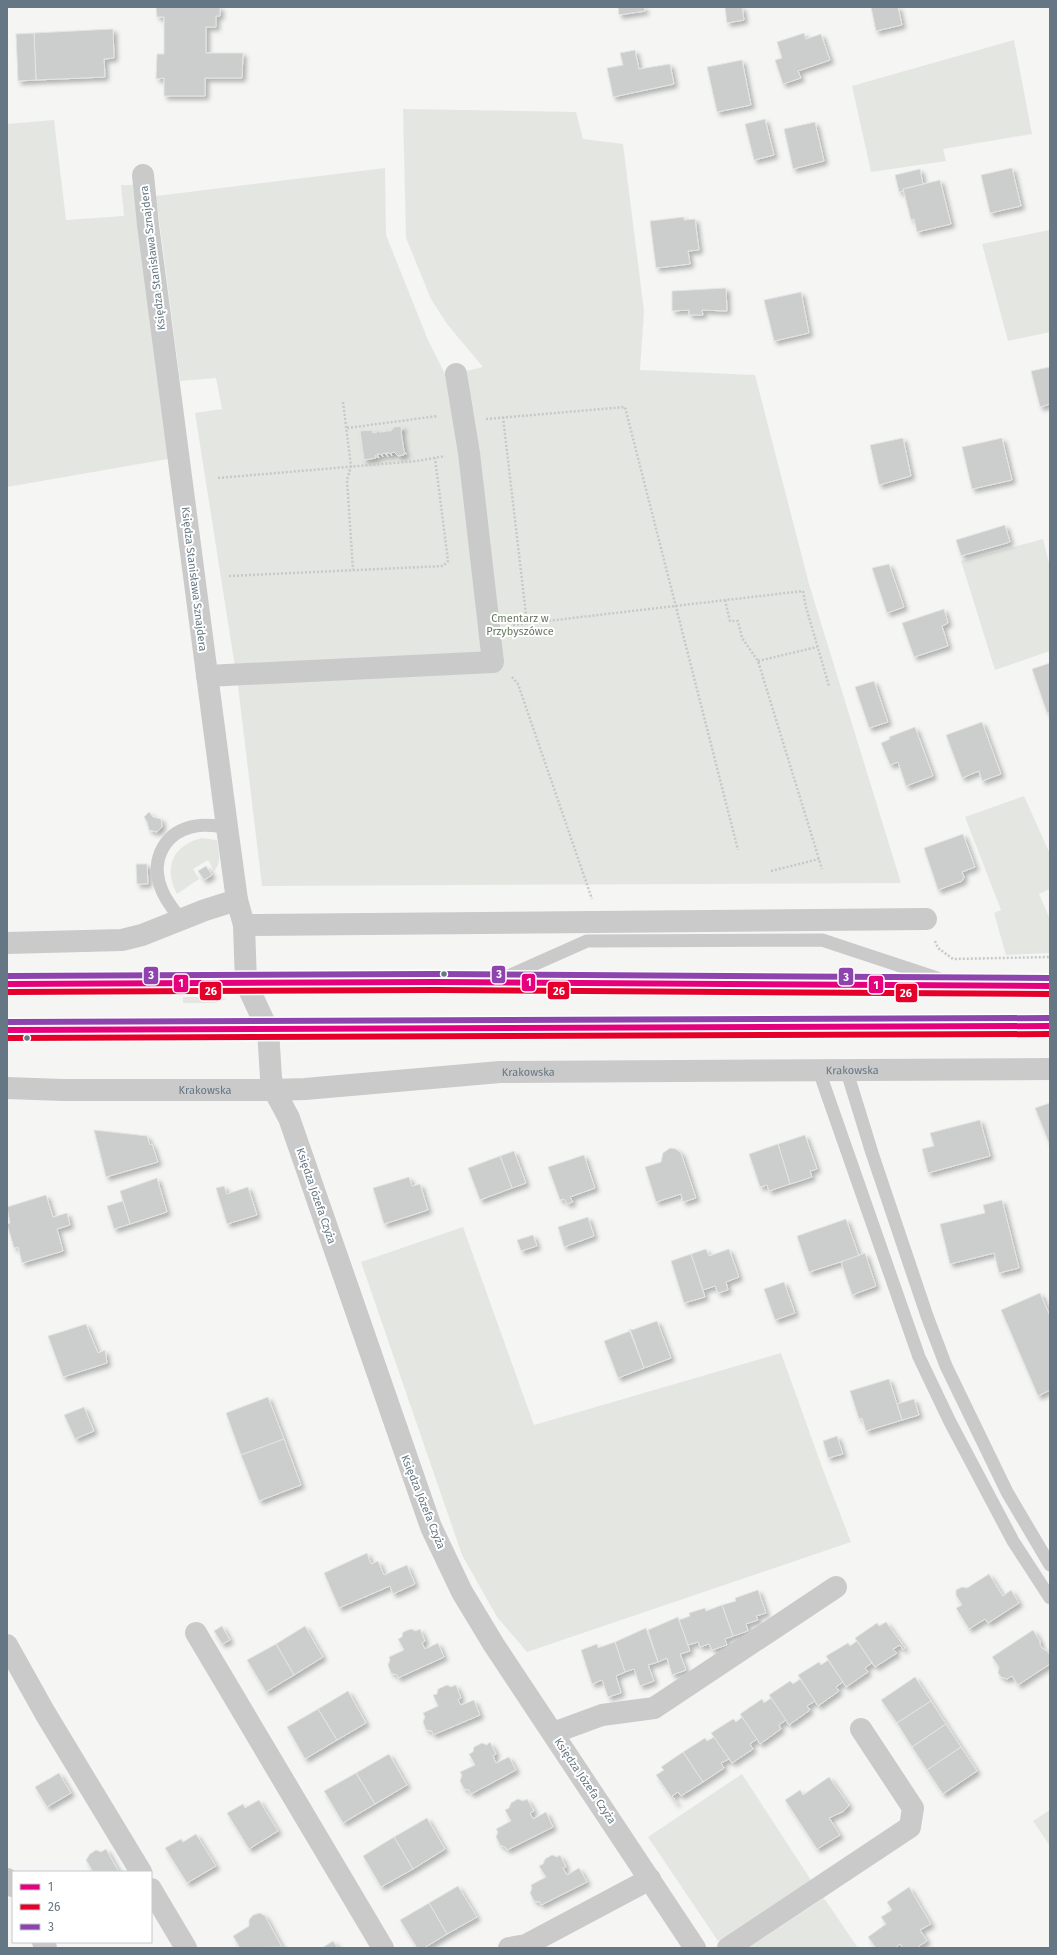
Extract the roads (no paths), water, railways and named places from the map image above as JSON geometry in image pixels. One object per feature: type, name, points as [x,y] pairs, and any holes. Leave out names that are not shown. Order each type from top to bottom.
[{"type":"main road","points":[[7,984],[496,982],[1050,986]]},
{"type":"main road","points":[[7,1030],[1050,1026]]},
{"type":"street","name":"Księdza Stanisława Sznajdera","points":[[143,175],[150,241],[227,827],[237,900],[244,925],[246,983]]},
{"type":"street","points":[[207,676],[493,662],[469,452],[456,374]]},
{"type":"street","points":[[7,943],[122,940],[142,935],[237,900]]},
{"type":"street","points":[[244,925],[926,919]]},
{"type":"street","points":[[246,983],[268,1030]]},
{"type":"street","name":"Księdza Józefa Czyża","points":[[268,1030],[271,1078],[274,1090],[290,1118],[398,1438],[431,1527],[470,1605],[494,1645],[695,1948]]},
{"type":"street","name":"Krakowska","points":[[7,1088],[71,1090],[305,1089],[500,1072],[847,1072],[1050,1069]]},
{"type":"street","points":[[553,1733],[602,1715],[654,1708],[836,1587]]},
{"type":"street","points":[[196,1633],[383,1948]]},
{"type":"street","points":[[7,1645],[45,1714],[140,1871]]},
{"type":"street","points":[[728,1948],[910,1827],[913,1808],[861,1729]]},
{"type":"street","points":[[509,1948],[526,1945],[650,1879]]},
{"type":"street","points":[[152,1891],[186,1948]]},
{"type":"lane","points":[[181,920],[167,901],[161,888],[158,875],[158,864],[162,848],[175,833],[196,826],[227,827]]},
{"type":"lane","points":[[770,921],[822,940],[961,986]]},
{"type":"lane","points":[[496,982],[587,941],[822,940]]},
{"type":"lane","points":[[819,1071],[919,1357],[950,1422],[1013,1541],[1050,1598]]},
{"type":"lane","points":[[847,1072],[926,1316],[946,1366],[1007,1492],[1050,1565]]},
{"type":"park label","name":"Cmentarz w Przybyszówce","points":[[520,624]]}]
